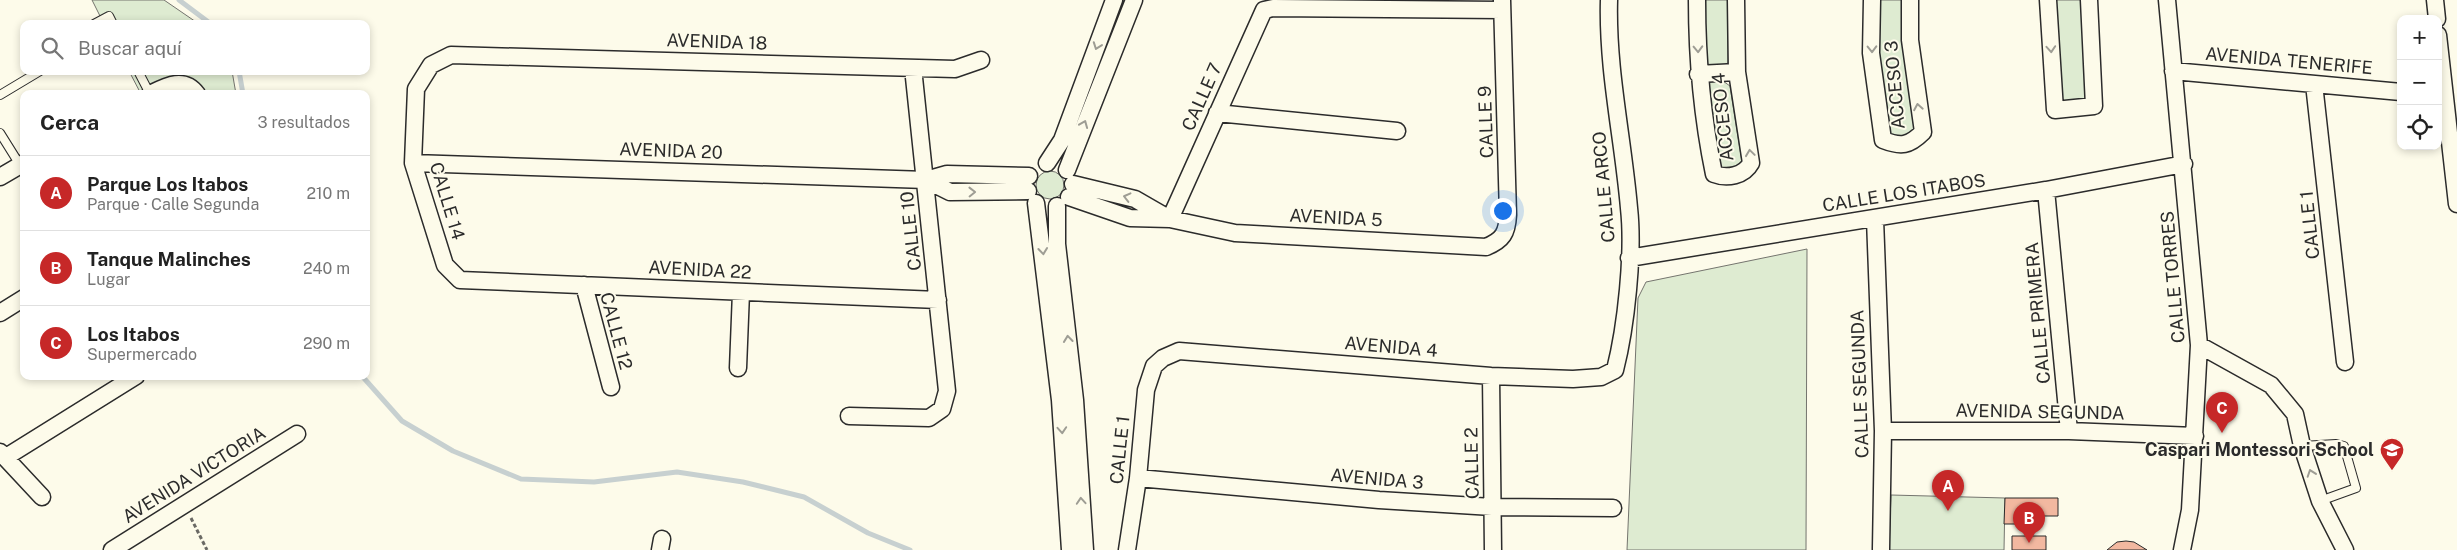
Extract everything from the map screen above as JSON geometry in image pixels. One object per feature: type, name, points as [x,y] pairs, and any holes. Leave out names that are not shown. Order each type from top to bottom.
[{"type":"street","points":[[1084,550],[1067,400],[1031,190],[1039,166],[1046,163],[1062,140],[1114,0]]},
{"type":"street","points":[[1070,550],[1067,400],[1057,244],[1066,189],[1134,0]]},
{"type":"street","name":"CALLE ARCO","points":[[1609,0],[1608,40],[1630,210],[1629,258],[1621,346],[1615,370]]},
{"type":"street","name":"ACCESO 4","points":[[1697,0],[1698,74],[1714,174],[1721,177],[1739,174],[1748,169],[1751,163],[1737,72],[1736,0]]},
{"type":"street","name":"ACCESO 3","points":[[1872,0],[1871,53],[1883,140],[1896,145],[1913,142],[1923,132],[1910,40],[1910,0]]},
{"type":"street","points":[[2048,0],[2055,110],[2094,106],[2089,0]]},
{"type":"street","name":"CALLE TORRES","points":[[2167,0],[2184,164],[2199,345],[2190,510],[2182,550]]},
{"type":"street","points":[[2435,0],[2437,15]]},
{"type":"street","name":"CALLE 7","points":[[1170,219],[1264,10],[1284,8],[1502,5]]},
{"type":"street","name":"CALLE 9","points":[[1500,242],[1507,230],[1508,215],[1502,5]]},
{"type":"street","name":"AVENIDA 18","points":[[452,55],[955,69],[981,60]]},
{"type":"street","name":"CALLE 14","points":[[452,55],[431,66],[416,89],[414,163],[445,265],[460,280]]},
{"type":"street","points":[[2441,60],[2457,204]]},
{"type":"street","name":"CALLE 10","points":[[849,416],[929,418],[942,409],[947,391],[913,68]]},
{"type":"street","name":"AVENIDA TENERIFE","points":[[2173,71],[2397,92]]},
{"type":"street","points":[[1698,74],[1737,72]]},
{"type":"street","points":[[158,90],[171,84],[182,84],[194,90]]},
{"type":"street","name":"CALLE 1","points":[[2314,84],[2345,362]]},
{"type":"street","points":[[1217,113],[1397,131]]},
{"type":"street","name":"AVENIDA 20","points":[[414,163],[926,180],[946,174],[1031,190],[1043,206],[1066,189]]},
{"type":"street","points":[[1046,163],[1061,166],[1066,189]]},
{"type":"street","name":"CALLE LOS ITABOS","points":[[1629,258],[2046,190],[2184,164]]},
{"type":"street","points":[[0,177],[20,165]]},
{"type":"street","name":"AVENIDA 5","points":[[1066,189],[1135,199],[1170,219],[1235,233],[1486,247],[1500,242]]},
{"type":"street","name":"CALLE PRIMERA","points":[[2046,190],[2069,431]]},
{"type":"street","name":"CALLE SEGUNDA","points":[[1875,218],[1883,431],[1881,549]]},
{"type":"street","name":"AVENIDA 22","points":[[460,280],[938,300]]},
{"type":"street","name":"CALLE 12","points":[[584,285],[611,387]]},
{"type":"street","points":[[738,368],[741,292]]},
{"type":"street","points":[[0,313],[20,300]]},
{"type":"street","points":[[2199,345],[2271,384],[2295,414],[2302,446],[2320,501],[2345,550]]},
{"type":"street","name":"AVENIDA 4","points":[[1162,358],[1179,351],[1202,352],[1491,376],[1573,379],[1601,377],[1615,370]]},
{"type":"street","name":"CALLE 1","points":[[1127,550],[1138,478],[1146,390],[1154,366],[1162,358]]},
{"type":"street","name":"CALLE 2","points":[[1491,376],[1493,550]]},
{"type":"street","points":[[42,497],[3,455],[129,380]]},
{"type":"street","name":"AVENIDA SEGUNDA","points":[[1883,431],[2069,431],[2195,436]]},
{"type":"street","name":"AVENIDA VICTORIA","points":[[112,550],[297,434]]},
{"type":"street","name":"AVENIDA 3","points":[[1138,478],[1379,500],[1492,507],[1613,508]]},
{"type":"lane","points":[[102,20],[109,16],[111,20]]},
{"type":"lane","points":[[0,95],[33,75]]},
{"type":"lane","points":[[140,75],[148,90]]},
{"type":"lane","points":[[0,134],[20,161]]},
{"type":"lane","points":[[2302,446],[2336,444],[2344,446],[2356,488],[2320,501]]},
{"type":"path","points":[[184,504],[207,550]]},
{"type":"green space","points":[[92,0],[164,0],[193,20],[102,20]]},
{"type":"green space","points":[[1702,0],[1728,0],[1728,63],[1720,67],[1707,68]]},
{"type":"green space","points":[[1876,0],[1902,0],[1903,50],[1914,128],[1909,138],[1886,135],[1875,51]]},
{"type":"green space","points":[[2052,0],[2083,0],[2088,99],[2064,103],[2060,99]]},
{"type":"green space","points":[[131,75],[233,75],[235,90],[139,90]]},
{"type":"green space","points":[[1720,79],[1730,86],[1742,162],[1728,172],[1716,165],[1706,83]]},
{"type":"green space","points":[[1050,171],[1060,175],[1064,185],[1060,195],[1050,199],[1040,195],[1036,185],[1040,175]]},
{"type":"green space","points":[[1807,249],[1806,550],[1627,550],[1638,298],[1646,282]]},
{"type":"green space","points":[[1891,495],[2005,498],[2004,550],[1889,550]]},
{"type":"building","points":[[2005,498],[2058,498],[2058,516],[2024,516],[2024,524],[2004,524]]},
{"type":"building","points":[[2012,536],[2046,536],[2046,550],[2012,550]]},
{"type":"building","points":[[2117,542],[2134,542],[2147,550],[2107,550]]},
{"type":"waterway","points":[[179,0],[206,20]]},
{"type":"waterway","points":[[240,75],[242,90]]},
{"type":"waterway","points":[[366,380],[402,421],[453,451],[521,479],[594,482],[677,472],[743,482],[804,497],[868,533],[910,550]]},
{"type":"place","name":"Los Itabos","points":[[2222,433]]},
{"type":"place","name":"Caspari Montessori School","points":[[2392,471]]},
{"type":"place","name":"Parque Los Itabos","points":[[1948,511]]},
{"type":"place","name":"Tanque Malinches","points":[[2029,543]]}]
